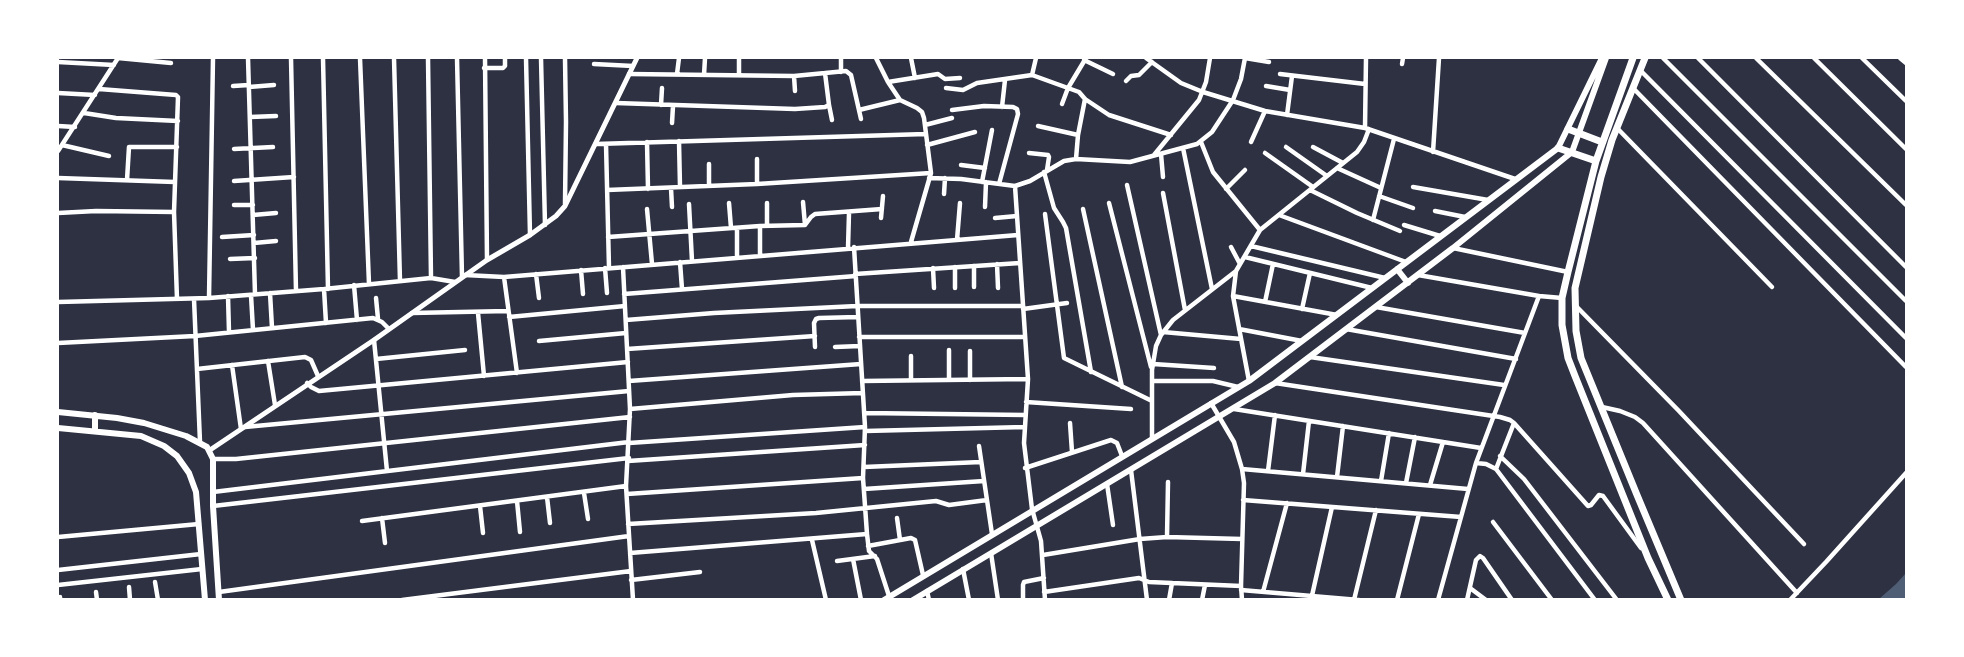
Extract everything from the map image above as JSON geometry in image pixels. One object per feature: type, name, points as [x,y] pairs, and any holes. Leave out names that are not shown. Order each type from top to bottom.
[{"type":"main road","points":[[886,598],[1249,381],[1337,315],[1558,148],[1602,58]]},
{"type":"main road","points":[[913,600],[1234,409],[1276,382],[1453,248],[1572,152],[1606,58]]},
{"type":"main road","points":[[1633,58],[1596,161],[1562,298],[1562,325],[1568,358],[1648,558],[1668,600]]},
{"type":"main road","points":[[1645,58],[1617,128],[1601,177],[1575,288],[1574,304],[1576,331],[1582,358],[1681,600]]},
{"type":"main road","points":[[1568,129],[1602,142]]},
{"type":"main road","points":[[1558,148],[1596,161]]},
{"type":"main road","points":[[1397,269],[1408,283]]},
{"type":"main road","points":[[58,412],[95,415],[158,426],[200,442],[210,450],[213,459],[212,506],[219,600]]},
{"type":"main road","points":[[95,415],[95,430]]},
{"type":"main road","points":[[58,428],[95,430],[141,436],[171,450],[182,462],[192,478],[196,492],[205,600]]},
{"type":"street","points":[[58,151],[118,58],[171,63]]},
{"type":"street","points":[[209,298],[213,58]]},
{"type":"street","points":[[248,58],[255,258],[253,330]]},
{"type":"street","points":[[291,58],[296,291]]},
{"type":"street","points":[[323,58],[326,323]]},
{"type":"street","points":[[360,58],[369,284]]},
{"type":"street","points":[[394,58],[400,281]]},
{"type":"street","points":[[428,58],[431,278]]},
{"type":"street","points":[[457,58],[464,276]]},
{"type":"street","points":[[484,58],[487,260]]},
{"type":"street","points":[[484,68],[503,68],[505,66],[505,58]]},
{"type":"street","points":[[526,58],[530,235]]},
{"type":"street","points":[[541,58],[544,225]]},
{"type":"street","points":[[565,58],[565,206]]},
{"type":"street","points":[[210,450],[374,340],[487,260],[530,235],[565,206],[637,58]]},
{"type":"street","points":[[677,74],[679,58]]},
{"type":"street","points":[[704,75],[705,58]]},
{"type":"street","points":[[739,58],[739,75]]},
{"type":"street","points":[[841,58],[841,72]]},
{"type":"street","points":[[876,58],[900,100],[922,112],[925,125],[930,176],[911,242]]},
{"type":"street","points":[[911,58],[915,78]]},
{"type":"street","points":[[1032,75],[1036,58]]},
{"type":"street","points":[[1146,58],[1181,83],[1203,92],[1265,111],[1367,128],[1394,139],[1515,179]]},
{"type":"street","points":[[1154,155],[1203,92],[1210,58]]},
{"type":"street","points":[[607,190],[930,176],[1015,186],[1030,181],[1064,161],[1076,158],[1130,162],[1201,142],[1218,125],[1233,100],[1241,79],[1245,58],[1269,62]]},
{"type":"street","points":[[1249,381],[1233,296],[1236,271],[1260,230],[1357,152],[1364,142],[1367,128],[1366,58]]},
{"type":"street","points":[[1402,64],[1403,58]]},
{"type":"street","points":[[1433,152],[1439,58]]},
{"type":"street","points":[[1663,58],[1906,301]]},
{"type":"street","points":[[1698,58],[1906,267]]},
{"type":"street","points":[[1756,58],[1906,205]]},
{"type":"street","points":[[1814,58],[1906,149]]},
{"type":"street","points":[[1862,58],[1906,101]]},
{"type":"street","points":[[1900,58],[1906,63]]},
{"type":"street","points":[[1062,104],[1068,88],[1085,59],[1113,74]]},
{"type":"street","points":[[58,62],[114,65]]},
{"type":"street","points":[[1126,82],[1131,76],[1139,75],[1152,62]]},
{"type":"street","points":[[594,64],[633,66]]},
{"type":"street","points":[[1640,70],[1906,338]]},
{"type":"street","points":[[629,74],[794,76],[849,72],[862,119]]},
{"type":"street","points":[[825,73],[832,120]]},
{"type":"street","points":[[888,82],[938,74],[945,79],[960,78]]},
{"type":"street","points":[[1280,74],[1365,84]]},
{"type":"street","points":[[946,88],[963,90],[977,83],[1032,75],[1079,92],[1085,99],[1109,115],[1170,135]]},
{"type":"street","points":[[794,76],[795,91]]},
{"type":"street","points":[[1287,115],[1292,76]]},
{"type":"street","points":[[1002,107],[1005,80]]},
{"type":"street","points":[[233,86],[274,85]]},
{"type":"street","points":[[1266,86],[1290,90]]},
{"type":"street","points":[[661,105],[662,88]]},
{"type":"street","points":[[1633,88],[1906,367]]},
{"type":"street","points":[[98,89],[176,95],[179,99],[174,212],[177,299]]},
{"type":"street","points":[[58,93],[95,95]]},
{"type":"street","points":[[1076,158],[1085,99]]},
{"type":"street","points":[[860,110],[900,100]]},
{"type":"street","points":[[616,103],[795,109],[829,105]]},
{"type":"street","points":[[672,123],[673,106]]},
{"type":"street","points":[[952,110],[984,106],[1013,107],[1017,110],[1018,114],[999,184]]},
{"type":"street","points":[[1251,142],[1265,111]]},
{"type":"street","points":[[84,113],[116,118],[178,120]]},
{"type":"street","points":[[250,117],[276,116]]},
{"type":"street","points":[[925,125],[952,118]]},
{"type":"street","points":[[58,126],[75,127]]},
{"type":"street","points":[[1038,126],[1078,135]]},
{"type":"street","points":[[1617,128],[1772,287]]},
{"type":"street","points":[[985,207],[985,168],[992,130]]},
{"type":"street","points":[[927,145],[975,132]]},
{"type":"street","points":[[596,144],[926,134]]},
{"type":"street","points":[[1373,220],[1394,139]]},
{"type":"street","points":[[679,141],[680,188]]},
{"type":"street","points":[[647,142],[648,189]]},
{"type":"street","points":[[1201,142],[1213,172],[1260,230]]},
{"type":"street","points":[[606,144],[607,293]]},
{"type":"street","points":[[62,145],[109,156]]},
{"type":"street","points":[[127,180],[129,147],[177,147]]},
{"type":"street","points":[[234,149],[273,147]]},
{"type":"street","points":[[1286,147],[1327,176]]},
{"type":"street","points":[[1312,147],[1343,163]]},
{"type":"street","points":[[1183,148],[1212,289]]},
{"type":"street","points":[[1029,153],[1050,157],[1045,171],[1054,208],[1066,228],[1090,372]]},
{"type":"street","points":[[1265,153],[1311,189],[1373,220],[1400,231]]},
{"type":"street","points":[[1161,154],[1163,177]]},
{"type":"street","points":[[757,159],[757,184]]},
{"type":"street","points":[[708,164],[709,186]]},
{"type":"street","points":[[961,165],[985,168]]},
{"type":"street","points":[[1337,168],[1381,188]]},
{"type":"street","points":[[1226,189],[1245,170]]},
{"type":"street","points":[[234,181],[294,177]]},
{"type":"street","points":[[58,178],[176,182]]},
{"type":"street","points":[[944,178],[944,194]]},
{"type":"street","points":[[1127,185],[1162,333]]},
{"type":"street","points":[[1015,186],[1028,379],[1024,443],[1025,468],[1032,510],[1042,541],[1045,600]]},
{"type":"street","points":[[671,188],[672,206]]},
{"type":"street","points":[[1413,188],[1488,200]]},
{"type":"street","points":[[1163,193],[1185,310]]},
{"type":"street","points":[[881,218],[883,196]]},
{"type":"street","points":[[1379,196],[1413,208]]},
{"type":"street","points":[[803,202],[805,225]]},
{"type":"street","points":[[729,203],[731,228]]},
{"type":"street","points":[[767,203],[767,226]]},
{"type":"street","points":[[957,240],[960,203]]},
{"type":"street","points":[[1109,203],[1152,367]]},
{"type":"street","points":[[689,204],[692,261]]},
{"type":"street","points":[[234,206],[253,205]]},
{"type":"street","points":[[647,209],[652,264]]},
{"type":"street","points":[[805,225],[815,214],[849,213],[882,209]]},
{"type":"street","points":[[1083,209],[1122,387]]},
{"type":"street","points":[[1435,210],[1465,218]]},
{"type":"street","points":[[58,213],[96,211],[174,212]]},
{"type":"street","points":[[253,215],[276,213]]},
{"type":"street","points":[[848,248],[849,213]]},
{"type":"street","points":[[1045,214],[1064,358],[1152,401]]},
{"type":"street","points":[[1278,215],[1406,262]]},
{"type":"street","points":[[995,218],[1017,216]]},
{"type":"street","points":[[608,237],[760,226],[805,225]]},
{"type":"street","points":[[1404,225],[1440,236]]},
{"type":"street","points":[[760,226],[760,255]]},
{"type":"street","points":[[737,228],[737,257]]},
{"type":"street","points":[[222,238],[254,235]]},
{"type":"street","points":[[464,276],[504,277],[911,242],[1018,235]]},
{"type":"street","points":[[254,243],[276,241]]},
{"type":"street","points":[[1251,246],[1385,278]]},
{"type":"street","points":[[854,247],[865,429],[863,478],[868,546],[878,562],[886,598]]},
{"type":"street","points":[[1231,247],[1240,264]]},
{"type":"street","points":[[1453,248],[1568,272]]},
{"type":"street","points":[[1244,257],[1372,288]]},
{"type":"street","points":[[230,259],[255,258]]},
{"type":"street","points":[[680,262],[682,289]]},
{"type":"street","points":[[624,294],[1020,262]]},
{"type":"street","points":[[997,264],[998,288]]},
{"type":"street","points":[[1265,302],[1273,264]]},
{"type":"street","points":[[974,266],[974,287]]},
{"type":"street","points":[[623,267],[630,409],[626,486],[633,600]]},
{"type":"street","points":[[954,267],[955,288]]},
{"type":"street","points":[[933,268],[934,288]]},
{"type":"street","points":[[581,270],[583,294]]},
{"type":"street","points":[[1152,438],[1152,367],[1156,346],[1162,333],[1173,320],[1236,271]]},
{"type":"street","points":[[1302,309],[1310,273]]},
{"type":"street","points":[[536,274],[539,298]]},
{"type":"street","points":[[1418,275],[1539,296],[1562,298]]},
{"type":"street","points":[[504,277],[517,373]]},
{"type":"street","points":[[58,302],[194,299],[326,289],[431,278],[455,282]]},
{"type":"street","points":[[354,286],[357,320]]},
{"type":"street","points":[[270,293],[272,328]]},
{"type":"street","points":[[228,296],[229,332]]},
{"type":"street","points":[[1233,296],[1337,315]]},
{"type":"street","points":[[1438,600],[1476,463],[1539,296]]},
{"type":"street","points":[[376,298],[378,319],[389,329]]},
{"type":"street","points":[[194,299],[200,442]]},
{"type":"street","points":[[626,320],[714,313],[858,306],[1023,308],[1067,303]]},
{"type":"street","points":[[1574,304],[1678,410],[1804,544]]},
{"type":"street","points":[[411,314],[509,314],[625,306]]},
{"type":"street","points":[[1376,307],[1526,333]]},
{"type":"street","points":[[478,313],[484,376]]},
{"type":"street","points":[[815,347],[814,323],[819,318],[858,317]]},
{"type":"street","points":[[58,343],[195,336],[378,319]]},
{"type":"street","points":[[1239,329],[1302,341]]},
{"type":"street","points":[[1346,329],[1516,359]]},
{"type":"street","points":[[539,341],[626,333]]},
{"type":"street","points":[[1162,333],[1241,339]]},
{"type":"street","points":[[627,349],[815,336]]},
{"type":"street","points":[[859,337],[1025,337]]},
{"type":"street","points":[[374,340],[386,471]]},
{"type":"street","points":[[835,348],[860,346]]},
{"type":"street","points":[[376,359],[465,350]]},
{"type":"street","points":[[949,350],[949,380]]},
{"type":"street","points":[[970,351],[970,380]]},
{"type":"street","points":[[911,356],[911,380]]},
{"type":"street","points":[[1310,356],[1504,385]]},
{"type":"street","points":[[197,369],[308,358],[311,360],[318,376]]},
{"type":"street","points":[[268,361],[275,405]]},
{"type":"street","points":[[307,384],[319,390],[379,386],[628,362]]},
{"type":"street","points":[[629,381],[861,364]]},
{"type":"street","points":[[232,365],[242,428]]},
{"type":"street","points":[[1152,367],[1214,368]]},
{"type":"street","points":[[862,381],[1028,379]]},
{"type":"street","points":[[1152,381],[1213,381],[1238,387]]},
{"type":"street","points":[[1276,382],[1505,418],[1514,423],[1588,506],[1599,495],[1603,496],[1648,558]]},
{"type":"street","points":[[242,428],[629,391]]},
{"type":"street","points":[[630,409],[793,395],[863,393]]},
{"type":"street","points":[[1026,402],[1131,408]]},
{"type":"street","points":[[1211,403],[1234,442],[1242,469],[1242,600]]},
{"type":"street","points":[[1602,407],[1620,410],[1643,423],[1796,593]]},
{"type":"street","points":[[1234,409],[1482,448]]},
{"type":"street","points":[[864,413],[1025,414]]},
{"type":"street","points":[[1268,471],[1275,415]]},
{"type":"street","points":[[213,459],[236,460],[630,417]]},
{"type":"street","points":[[1303,474],[1309,421]]},
{"type":"street","points":[[1070,423],[1072,452]]},
{"type":"street","points":[[1496,469],[1514,423]]},
{"type":"street","points":[[1337,477],[1343,426]]},
{"type":"street","points":[[213,492],[629,442],[865,429],[1025,427]]},
{"type":"street","points":[[1381,481],[1389,433]]},
{"type":"street","points":[[1406,483],[1414,437]]},
{"type":"street","points":[[1025,468],[1114,440],[1122,456]]},
{"type":"street","points":[[1430,485],[1444,442]]},
{"type":"street","points":[[212,506],[628,460],[865,445]]},
{"type":"street","points":[[979,446],[992,534]]},
{"type":"street","points":[[1500,456],[1524,479],[1617,600]]},
{"type":"street","points":[[864,467],[981,462]]},
{"type":"street","points":[[1476,463],[1486,464],[1496,469],[1595,600]]},
{"type":"street","points":[[1242,469],[1468,489]]},
{"type":"street","points":[[1131,470],[1147,600]]},
{"type":"street","points":[[1790,600],[1906,473]]},
{"type":"street","points":[[627,494],[863,478]]},
{"type":"street","points":[[864,489],[984,481]]},
{"type":"street","points":[[1167,537],[1168,482]]},
{"type":"street","points":[[1107,484],[1113,524]]},
{"type":"street","points":[[362,521],[626,486]]},
{"type":"street","points":[[584,492],[588,519]]},
{"type":"street","points":[[547,497],[550,523]]},
{"type":"street","points":[[628,524],[865,509],[936,501],[949,505],[987,500]]},
{"type":"street","points":[[1243,500],[1461,517]]},
{"type":"street","points":[[517,501],[520,532]]},
{"type":"street","points":[[1262,592],[1287,503]]},
{"type":"street","points":[[480,506],[484,533]]},
{"type":"street","points":[[1311,597],[1332,507]]},
{"type":"street","points":[[1354,599],[1376,510]]},
{"type":"street","points":[[1397,600],[1419,514]]},
{"type":"street","points":[[382,518],[386,543]]},
{"type":"street","points":[[897,518],[900,540]]},
{"type":"street","points":[[1493,522],[1552,600]]},
{"type":"street","points":[[58,537],[199,524]]},
{"type":"street","points":[[630,554],[867,534]]},
{"type":"street","points":[[219,592],[629,536]]},
{"type":"street","points":[[1043,555],[1140,539],[1167,537],[1242,539]]},
{"type":"street","points":[[868,546],[911,538],[915,540],[923,576]]},
{"type":"street","points":[[812,540],[826,600]]},
{"type":"street","points":[[991,553],[998,600]]},
{"type":"street","points":[[58,570],[201,554]]},
{"type":"street","points":[[837,561],[875,556]]},
{"type":"street","points":[[1467,600],[1476,560],[1480,556],[1484,558],[1512,600]]},
{"type":"street","points":[[853,559],[861,600]]},
{"type":"street","points":[[58,585],[202,569]]},
{"type":"street","points":[[963,570],[969,600]]},
{"type":"street","points":[[402,600],[631,571]]},
{"type":"street","points":[[631,580],[700,572]]},
{"type":"street","points":[[1023,600],[1022,585],[1024,582],[1044,578]]},
{"type":"street","points":[[1044,592],[1139,578],[1145,581],[1360,600]]},
{"type":"street","points":[[156,582],[158,600]]},
{"type":"street","points":[[1169,600],[1172,583]]},
{"type":"street","points":[[1202,600],[1205,585]]},
{"type":"street","points":[[129,587],[130,600]]},
{"type":"street","points":[[1470,588],[1486,600]]},
{"type":"street","points":[[928,591],[930,600]]},
{"type":"street","points":[[96,592],[97,600]]},
{"type":"water","points":[[1906,573],[1906,599],[1879,599],[1896,584]]}]
